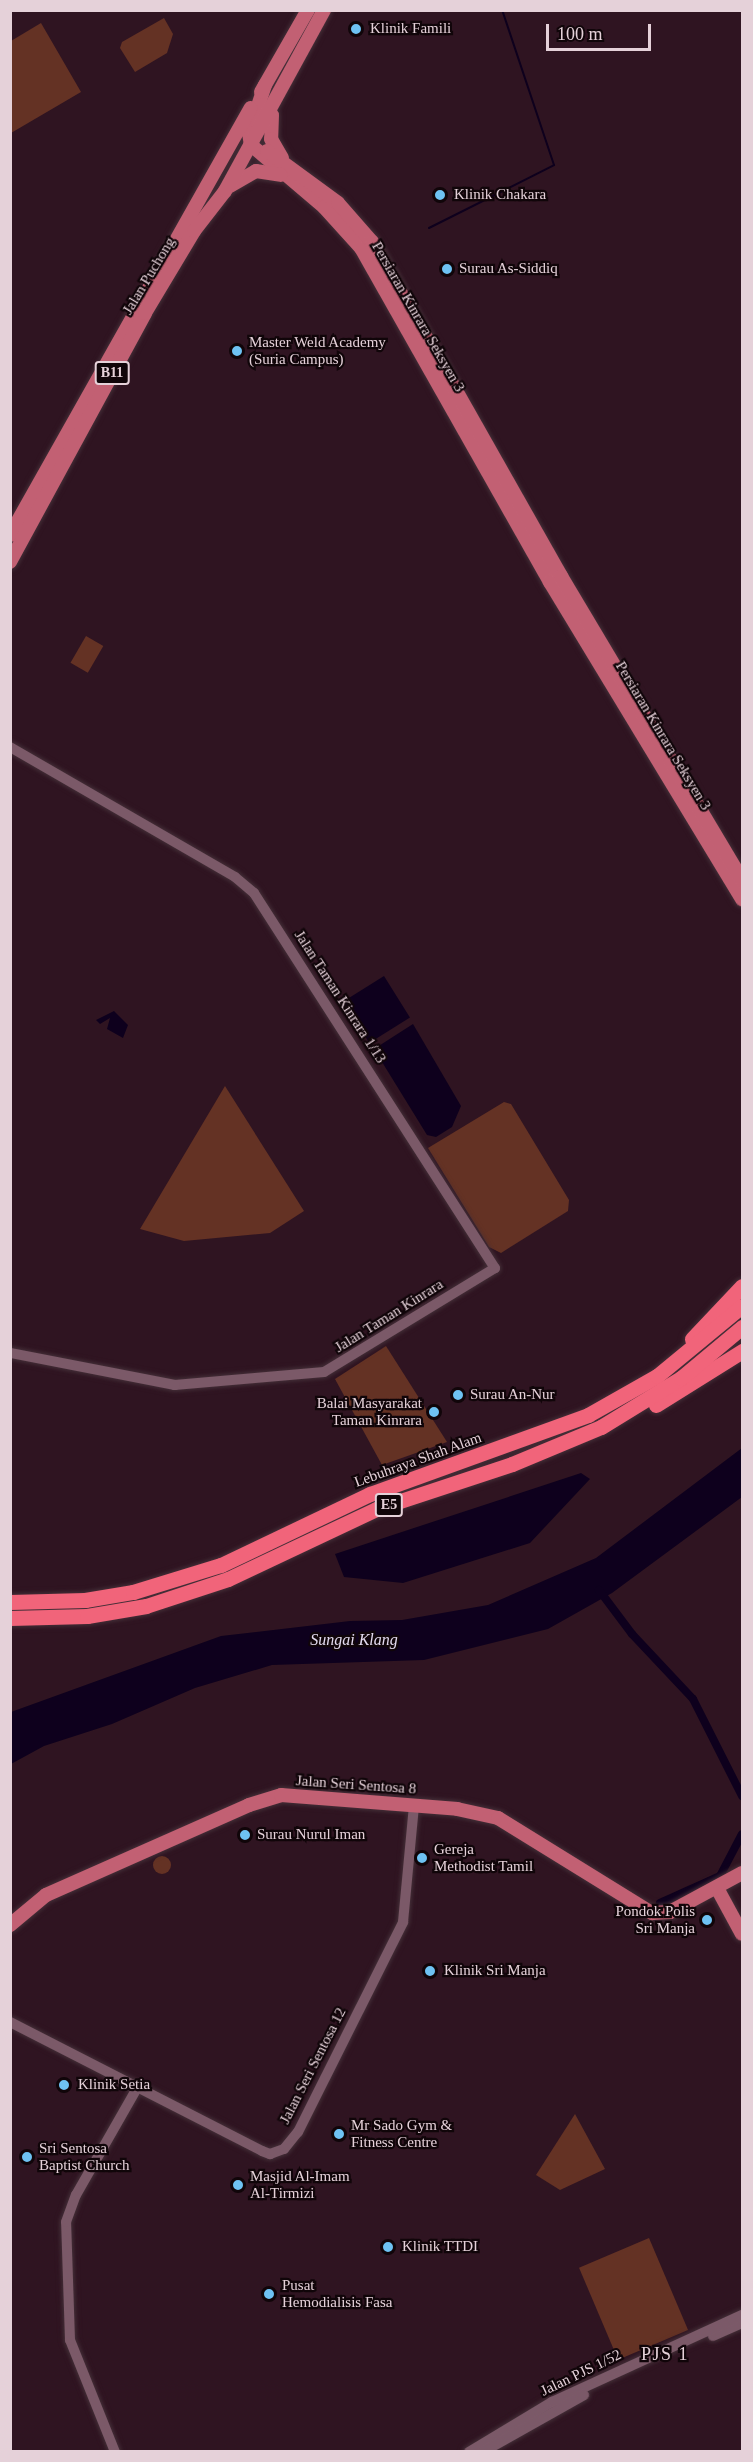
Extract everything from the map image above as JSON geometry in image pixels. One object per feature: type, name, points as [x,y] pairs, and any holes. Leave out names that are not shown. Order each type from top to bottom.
[{"type":"highway","points":[[657,1376],[742,1286]]},
{"type":"highway","name":"Lebuhraya Shah Alam","points":[[10,1602],[85,1600],[191,1576],[370,1494],[549,1432],[657,1376],[742,1306]]},
{"type":"highway","name":"E5","points":[[10,1618],[87,1616],[147,1606],[194,1592],[376,1509],[512,1464],[601,1427],[681,1378],[742,1327]]},
{"type":"highway","points":[[512,1464],[573,1450],[674,1395],[742,1351]]},
{"type":"main road","name":"Jalan Puchong","points":[[10,535],[308,10]]},
{"type":"main road","name":"Jalan Puchong","points":[[10,562],[145,313],[194,231],[225,191],[324,10]]},
{"type":"main road","points":[[205,188],[237,154],[251,145],[249,133],[265,85]]},
{"type":"main road","points":[[225,191],[238,178],[256,171],[286,171],[269,131],[276,99]]},
{"type":"main road","name":"Persiaran Kinrara Seksyen 3","points":[[251,145],[266,150],[356,241],[580,630],[742,899]]},
{"type":"main road","name":"Persiaran Kinrara Seksyen 3","points":[[286,171],[338,203],[372,242],[561,576],[742,880]]},
{"type":"main road","points":[[532,547],[551,573],[561,576],[561,592],[580,630]]},
{"type":"main road","name":"Jalan Seri Sentosa 8","points":[[10,1924],[46,1895],[266,1798],[281,1795],[414,1806],[498,1818],[652,1912],[670,1912],[700,1898],[739,1875]]},
{"type":"main road","points":[[726,1905],[739,1875]]},
{"type":"main road","points":[[717,1888],[742,1934]]},
{"type":"main road","points":[[700,1898],[726,1905]]},
{"type":"street","name":"Jalan Taman Kinrara 1/13","points":[[10,747],[235,877],[254,893],[495,1268]]},
{"type":"street","name":"Jalan Taman Kinrara","points":[[10,1353],[175,1385],[324,1372],[495,1268]]},
{"type":"street","name":"Jalan Seri Sentosa 12","points":[[10,2022],[262,2151],[277,2152],[289,2145],[403,1922],[414,1806]]},
{"type":"street","points":[[115,2451],[70,2340],[66,2222],[76,2195],[137,2088]]},
{"type":"street","name":"Jalan PJS 1/52","points":[[469,2451],[554,2405],[742,2319]]},
{"type":"street","name":"Jalan PJS 1/52","points":[[483,2451],[554,2405]]},
{"type":"shaded area","points":[[164,18],[173,34],[167,53],[135,72],[120,48],[122,42]]},
{"type":"shaded area","points":[[41,23],[81,92],[11,133],[11,41]]},
{"type":"shaded area","points":[[86,636],[103,646],[88,673],[70,663]]},
{"type":"shaded area","points":[[225,1086],[304,1211],[270,1233],[184,1241],[140,1229]]},
{"type":"shaded area","points":[[504,1102],[511,1104],[569,1200],[568,1211],[501,1253],[489,1247],[428,1148]]},
{"type":"shaded area","points":[[386,1346],[447,1442],[382,1465],[335,1379]]},
{"type":"shaded area","points":[[162,1856],[168,1859],[171,1865],[168,1871],[162,1874],[156,1871],[153,1865],[156,1859]]},
{"type":"shaded area","points":[[575,2114],[605,2169],[560,2190],[536,2175]]},
{"type":"shaded area","points":[[649,2238],[688,2330],[618,2360],[579,2268]]},
{"type":"water","points":[[384,976],[410,1018],[369,1043],[343,1001]]},
{"type":"water","points":[[114,1011],[128,1025],[123,1038],[107,1029],[110,1018],[100,1024],[96,1020]]},
{"type":"water","points":[[413,1024],[461,1106],[452,1127],[436,1137],[427,1135],[374,1049]]},
{"type":"water","name":"Sungai Klang","points":[[742,1448],[742,1497],[612,1593],[548,1629],[424,1660],[272,1665],[195,1688],[112,1724],[44,1746],[11,1764],[11,1712],[221,1636],[350,1621],[402,1620],[488,1605],[596,1558]]},
{"type":"water","points":[[581,1473],[590,1479],[530,1543],[403,1583],[344,1577],[335,1554]]},
{"type":"waterway","points":[[429,228],[554,165],[502,10]]},
{"type":"waterway","points":[[599,1590],[632,1634],[693,1699],[742,1796]]},
{"type":"waterway","points":[[660,1903],[720,1876],[742,1834]]},
{"type":"place","name":"Klinik Famili","points":[[356,29]]},
{"type":"place","name":"Klinik Chakara","points":[[440,195]]},
{"type":"place","name":"Surau As-Siddiq","points":[[447,269]]},
{"type":"place","name":"Master Weld Academy (Suria Campus)","points":[[237,351]]},
{"type":"place","name":"Surau An-Nur","points":[[458,1395]]},
{"type":"place","name":"Balai Masyarakat Taman Kinrara","points":[[434,1412]]},
{"type":"place","name":"Surau Nurul Iman","points":[[245,1835]]},
{"type":"place","name":"Gereja Methodist Tamil","points":[[422,1858]]},
{"type":"place","name":"Pondok Polis Sri Manja","points":[[707,1920]]},
{"type":"place","name":"Klinik Sri Manja","points":[[430,1971]]},
{"type":"place","name":"Klinik Setia","points":[[64,2085]]},
{"type":"place","name":"Mr Sado Gym & Fitness Centre","points":[[339,2134]]},
{"type":"place","name":"Sri Sentosa Baptist Church","points":[[27,2157]]},
{"type":"place","name":"Masjid Al-Imam Al-Tirmizi","points":[[238,2185]]},
{"type":"place","name":"Klinik TTDI","points":[[388,2247]]},
{"type":"place","name":"Pusat Hemodialisis Fasa","points":[[269,2294]]},
{"type":"district","name":"PJS 1","points":[[665,2354]]}]
